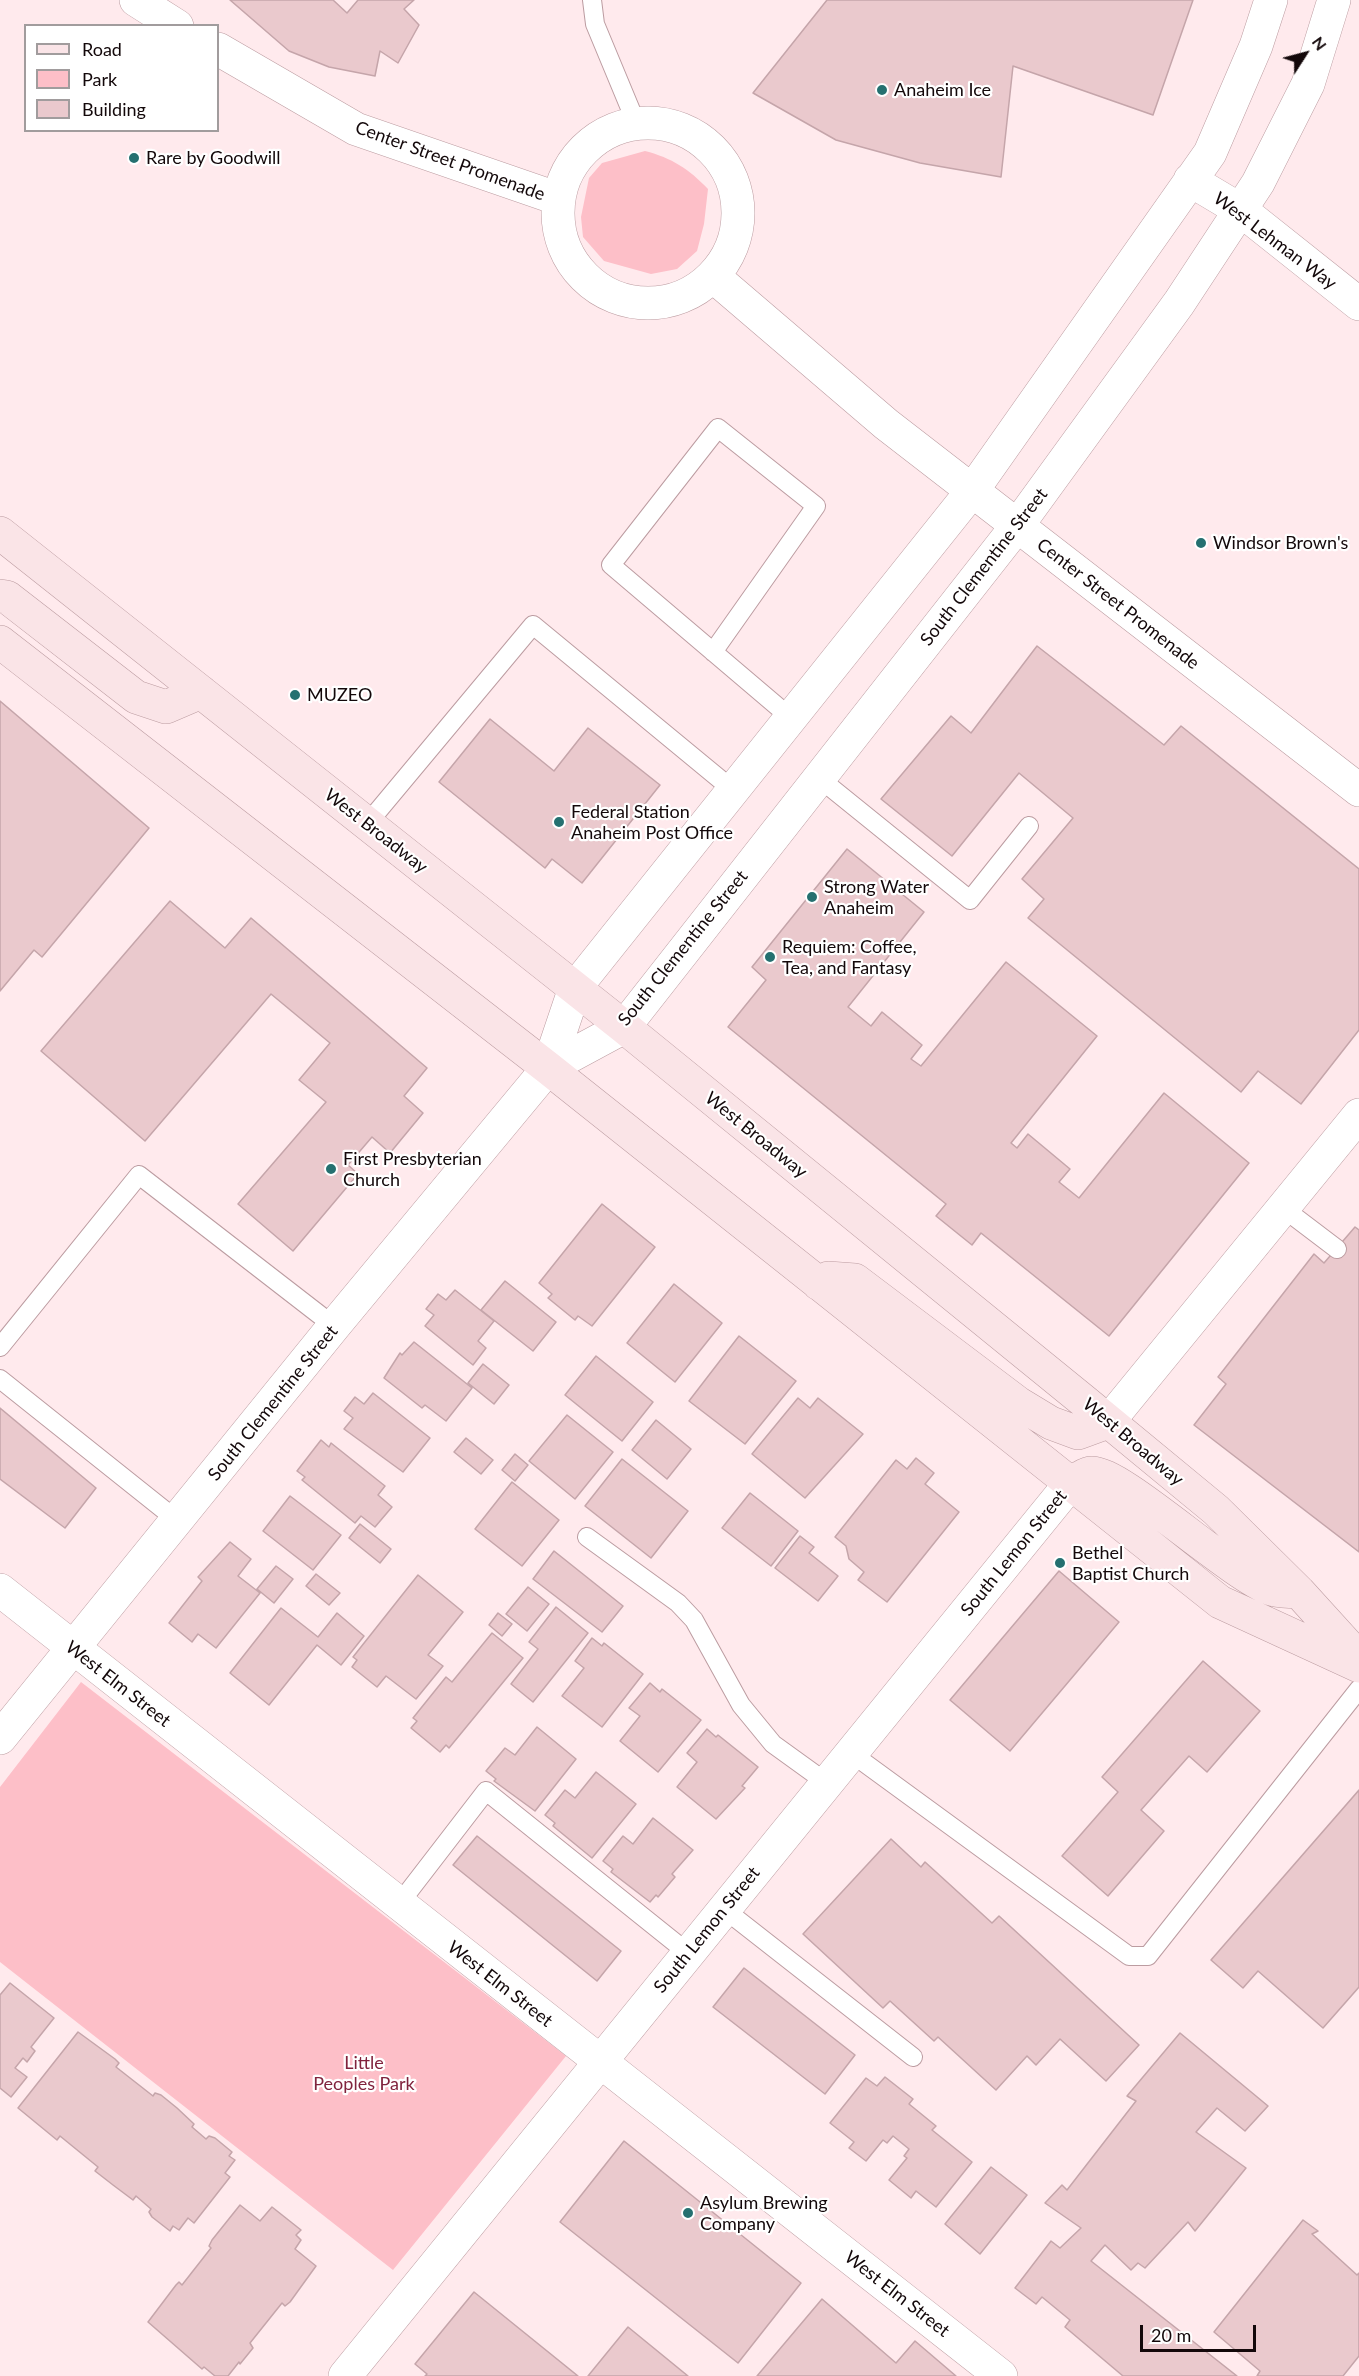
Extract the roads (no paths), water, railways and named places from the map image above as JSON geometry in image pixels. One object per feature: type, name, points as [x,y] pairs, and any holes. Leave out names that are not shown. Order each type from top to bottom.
[{"type":"main road","name":"West Broadway","points":[[0,533],[624,1027],[1216,1510],[1299,1592],[1359,1658]]},
{"type":"main road","points":[[0,596],[7,597],[136,697],[166,707],[201,692]]},
{"type":"main road","points":[[0,642],[548,1068],[1220,1602],[1359,1666]]},
{"type":"main road","points":[[819,1284],[828,1278],[855,1280],[1018,1403],[1051,1423],[1078,1433],[1108,1422]]},
{"type":"main road","points":[[1070,1484],[1090,1473],[1106,1475],[1125,1486],[1174,1526],[1252,1581],[1274,1591],[1299,1592]]},
{"type":"street","points":[[136,0],[174,24]]},
{"type":"street","name":"South Clementine Street","points":[[0,1738],[334,1326],[548,1068],[575,988],[972,491],[1018,429],[1210,153],[1256,46],[1271,0]]},
{"type":"street","name":"South Clementine Street","points":[[548,1068],[624,1027],[1017,526],[1172,313],[1242,211],[1308,84],[1334,0]]},
{"type":"street","name":"Center Street Promenade","points":[[219,50],[356,129],[559,199]]},
{"type":"street","name":"Center Street Promenade","points":[[657,123],[688,132],[710,146],[729,172],[736,189],[738,221],[731,250],[713,276],[680,298],[649,303],[620,298],[592,283],[572,262],[560,233],[559,199],[574,160],[594,140],[622,126],[637,124],[657,123]]},
{"type":"street","name":"West Lehman Way","points":[[1190,180],[1242,211],[1359,304]]},
{"type":"street","name":"Center Street Promenade","points":[[713,276],[886,424],[1359,790]]},
{"type":"street","points":[[1108,1422],[1359,1115]]},
{"type":"street","name":"South Lemon Street","points":[[345,2376],[1070,1484]]},
{"type":"street","name":"West Elm Street","points":[[0,1590],[1001,2376]]},
{"type":"lane","points":[[592,0],[595,24],[637,124]]},
{"type":"lane","points":[[713,652],[816,506],[718,428],[611,565],[713,652],[791,718]]},
{"type":"lane","points":[[367,824],[533,625],[733,789]]},
{"type":"lane","points":[[819,777],[970,900],[1029,825]]},
{"type":"lane","points":[[0,1347],[139,1175],[334,1326]]},
{"type":"lane","points":[[1283,1208],[1337,1249]]},
{"type":"lane","points":[[0,1379],[178,1521]]},
{"type":"lane","points":[[587,1537],[678,1603],[693,1620],[741,1705],[773,1744],[826,1783]]},
{"type":"lane","points":[[851,1753],[1129,1956],[1148,1956],[1359,1689]]},
{"type":"lane","points":[[399,1904],[486,1791],[688,1953]]},
{"type":"lane","points":[[724,1909],[913,2057]]},
{"type":"place","name":"Anaheim Ice","points":[[882,90]]},
{"type":"place","name":"Rare by Goodwill","points":[[134,158]]},
{"type":"place","name":"Windsor Brown's","points":[[1201,543]]},
{"type":"place","name":"MUZEO","points":[[295,695]]},
{"type":"place","name":"Federal Station Anaheim Post Office","points":[[559,822]]},
{"type":"place","name":"Strong Water Anaheim","points":[[812,897]]},
{"type":"place","name":"Requiem: Coffee, Tea, and Fantasy","points":[[770,957]]},
{"type":"place","name":"First Presbyterian Church","points":[[331,1169]]},
{"type":"place","name":"Bethel Baptist Church","points":[[1060,1563]]},
{"type":"place","name":"Asylum Brewing Company","points":[[688,2213]]},
{"type":"park label","name":"Little Peoples Park","points":[[364,2073]]}]
